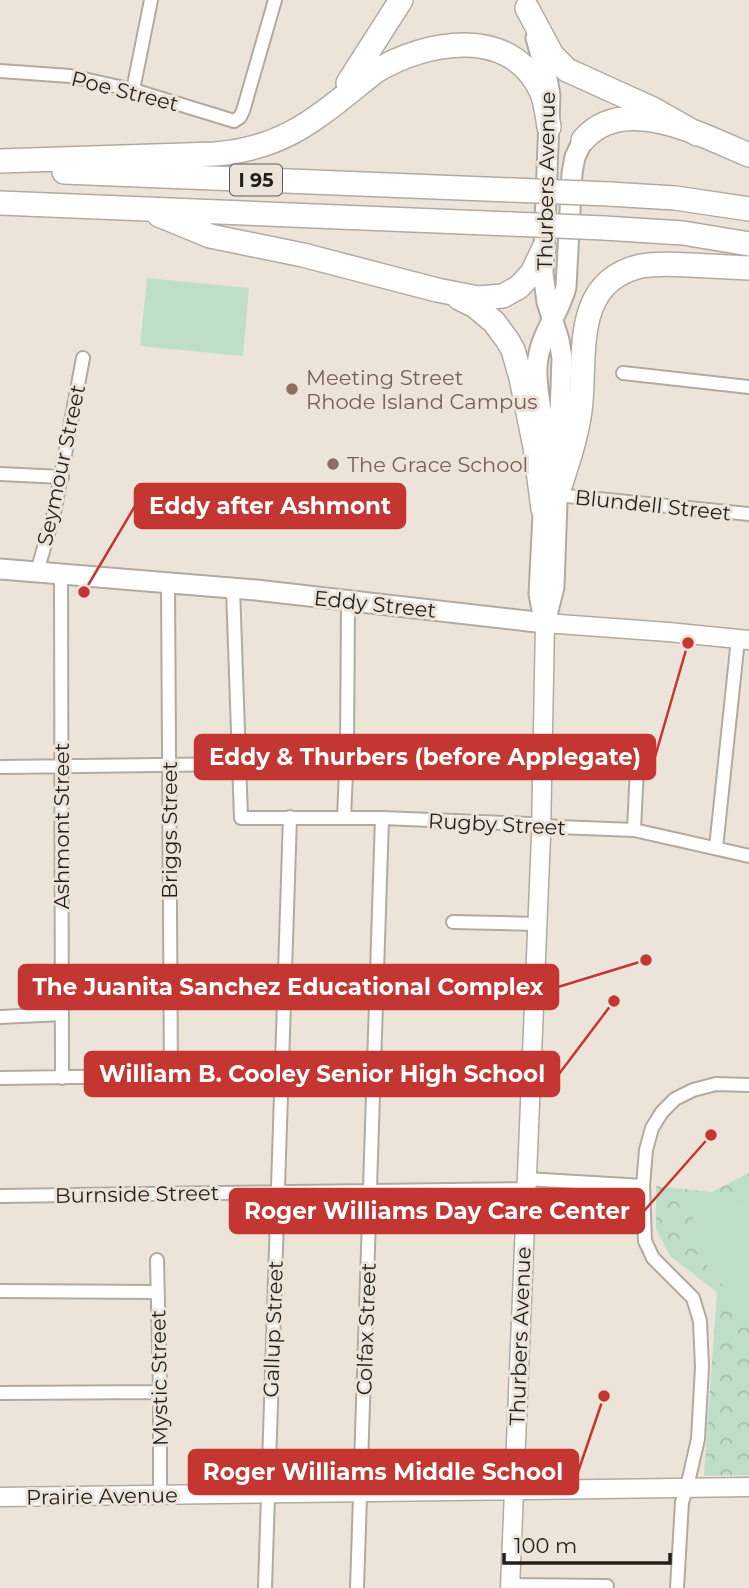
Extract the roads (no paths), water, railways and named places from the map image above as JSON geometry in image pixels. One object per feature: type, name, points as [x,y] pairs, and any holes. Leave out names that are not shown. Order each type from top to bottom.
[{"type":"highway","points":[[317,118],[350,81],[401,0]]},
{"type":"highway","points":[[526,4],[552,55],[567,70],[697,134]]},
{"type":"highway","points":[[0,161],[237,152],[271,143],[294,132],[393,61],[413,52],[461,45],[500,51],[524,67],[541,90],[549,127]]},
{"type":"highway","points":[[583,140],[599,126],[613,120],[640,119],[658,121],[749,155]]},
{"type":"highway","name":"I 95","points":[[0,169],[609,194],[695,200],[749,209]]},
{"type":"highway","name":"I 95","points":[[0,203],[604,228],[683,233],[749,244]]},
{"type":"highway","points":[[145,210],[210,236],[303,255],[478,298],[509,294],[519,287],[532,273],[544,248]]},
{"type":"highway","points":[[550,502],[570,452],[580,412],[584,328],[590,307],[602,290],[618,276],[650,264],[749,268]]},
{"type":"highway","points":[[437,289],[457,296],[485,314],[502,331],[513,350],[550,502]]},
{"type":"main road","name":"Thurbers Avenue","points":[[526,4],[548,84],[544,248],[545,293],[552,321]]},
{"type":"main road","name":"Thurbers Avenue","points":[[510,1586],[541,825],[545,623],[539,594],[550,502],[546,476],[547,444],[537,369],[540,348],[566,288],[572,173],[575,157],[583,140]]},
{"type":"main road","name":"Eddy Street","points":[[0,569],[233,588],[545,623],[744,639]]},
{"type":"main road","name":"Prairie Avenue","points":[[0,1497],[749,1487]]},
{"type":"street","points":[[132,90],[150,0]]},
{"type":"street","name":"Poe Street","points":[[0,71],[70,76],[132,90],[230,120],[237,119],[243,111],[275,0]]},
{"type":"street","name":"Seymour Street","points":[[37,572],[62,477],[83,358]]},
{"type":"street","points":[[623,373],[749,387]]},
{"type":"street","points":[[0,474],[62,477]]},
{"type":"street","name":"Blundell Street","points":[[550,502],[749,514]]},
{"type":"street","name":"Ashmont Street","points":[[61,574],[62,1078]]},
{"type":"street","name":"Briggs Street","points":[[168,583],[171,1077]]},
{"type":"street","points":[[0,767],[239,764],[233,588]]},
{"type":"street","points":[[344,818],[348,601]]},
{"type":"street","points":[[716,848],[744,639]]},
{"type":"street","points":[[634,830],[638,745]]},
{"type":"street","points":[[347,750],[543,755]]},
{"type":"street","name":"Rugby Street","points":[[239,764],[241,818],[382,818],[634,830],[749,856]]},
{"type":"street","name":"Gallup Street","points":[[265,1588],[290,817]]},
{"type":"street","name":"Colfax Street","points":[[358,1588],[382,818]]},
{"type":"street","points":[[453,922],[537,924]]},
{"type":"street","points":[[0,1017],[62,1014]]},
{"type":"street","points":[[0,1078],[530,1073]]},
{"type":"street","points":[[677,1588],[682,1502],[698,1439],[702,1367],[701,1321],[693,1298],[653,1258],[645,1241],[643,1186],[646,1150],[652,1128],[662,1112],[675,1100],[693,1090],[716,1084],[749,1085]]},
{"type":"street","name":"Burnside Street","points":[[0,1196],[370,1191],[526,1184],[643,1186]]},
{"type":"street","name":"Mystic Street","points":[[157,1260],[160,1496]]},
{"type":"street","points":[[0,1291],[158,1292]]},
{"type":"street","points":[[0,1392],[160,1392]]},
{"type":"street","points":[[510,1586],[607,1586]]},
{"type":"place","name":"Meeting Street Rhode Island Campus","points":[[292,389]]},
{"type":"place","name":"The Grace School","points":[[333,464]]},
{"type":"place","name":"Eddy after Ashmont","points":[[84,592]]},
{"type":"place","name":"Eddy & Thurbers (before Applegate)","points":[[688,643]]},
{"type":"place","name":"The Juanita Sanchez Educational Complex","points":[[646,960]]},
{"type":"place","name":"William B. Cooley Senior High School","points":[[614,1001]]},
{"type":"place","name":"Roger Williams Day Care Center","points":[[711,1135]]},
{"type":"place","name":"Roger Williams Middle School","points":[[604,1396]]}]
